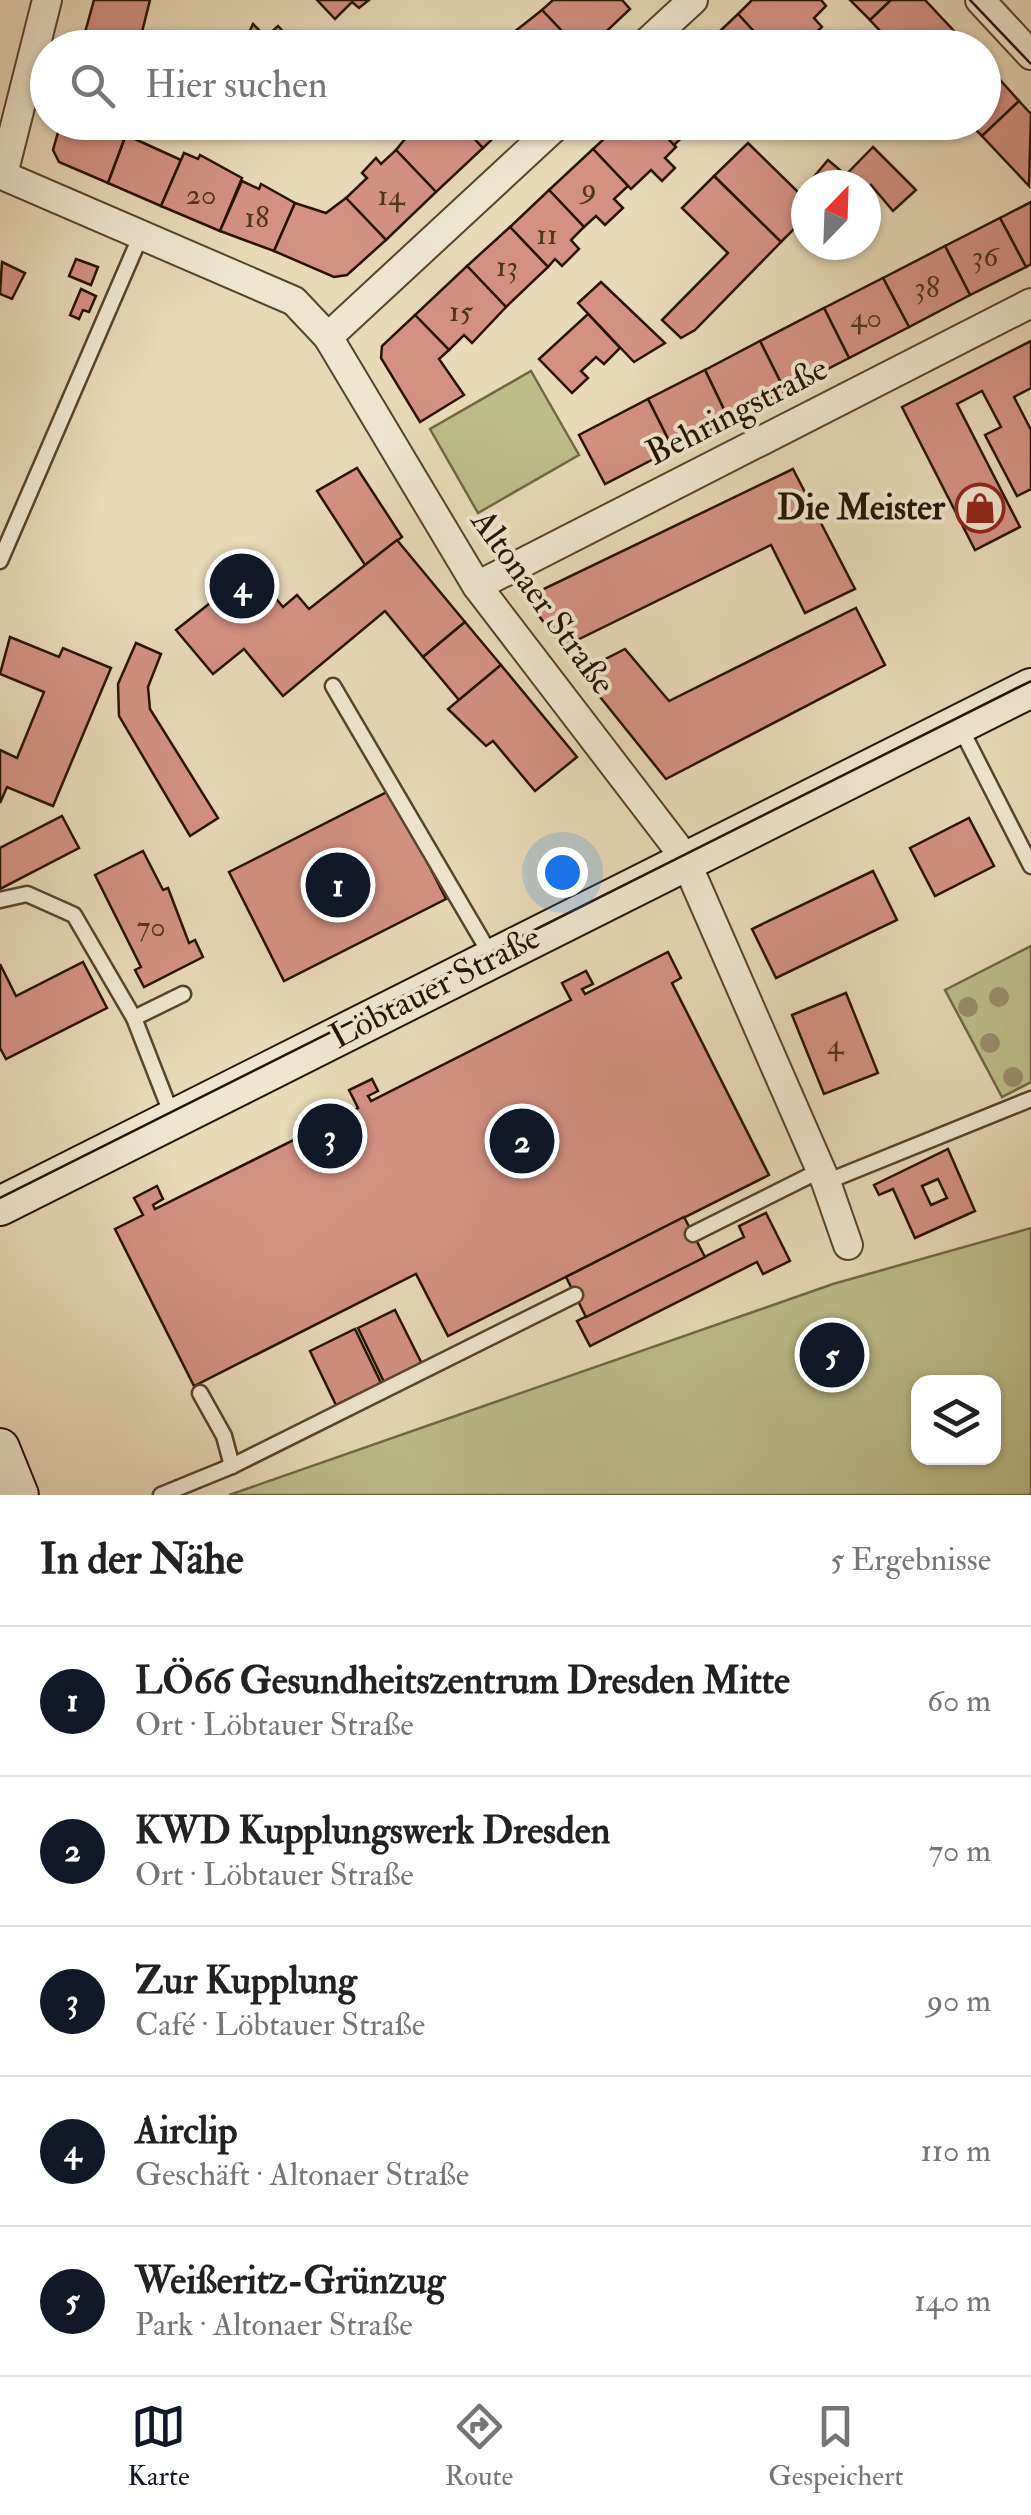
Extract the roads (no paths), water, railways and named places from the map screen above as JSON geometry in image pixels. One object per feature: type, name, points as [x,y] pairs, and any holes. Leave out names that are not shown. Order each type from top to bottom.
[{"type":"main road","name":"Löbtauer Straße","points":[[0,1206],[1031,688]]},
{"type":"main road","points":[[0,1448],[12,1491]]},
{"type":"street","points":[[39,30],[47,0]]},
{"type":"street","points":[[660,30],[693,0]]},
{"type":"street","points":[[980,0],[1031,55]]},
{"type":"street","points":[[1,174],[30,64]]},
{"type":"street","points":[[328,337],[541,140]]},
{"type":"street","name":"Altonaer Straße","points":[[1,174],[294,301],[328,337],[478,586],[686,860],[823,1176],[848,1246]]},
{"type":"street","name":"Behringstraße","points":[[478,586],[1031,304]]},
{"type":"lane","points":[[0,562],[141,234]]},
{"type":"lane","points":[[333,686],[493,958]]},
{"type":"lane","points":[[959,724],[1031,866]]},
{"type":"lane","points":[[0,900],[26,894],[74,915],[134,1018],[174,1118]]},
{"type":"lane","points":[[134,1018],[183,994]]},
{"type":"lane","points":[[693,1234],[823,1176],[1031,1099]]},
{"type":"lane","points":[[160,1495],[232,1466],[575,1295]]},
{"type":"lane","points":[[200,1393],[224,1436],[232,1466]]},
{"type":"tram line","points":[[970,0],[999,30]]},
{"type":"tram line","points":[[1001,33],[1031,64]]},
{"type":"tram line","points":[[0,1198],[1031,681]]},
{"type":"place","name":"Die Meister","points":[[980,508]]},
{"type":"place","name":"Airclip","points":[[242,586]]},
{"type":"place","name":"LÖ66 Gesundheitszentrum Dresden Mitte","points":[[338,885]]},
{"type":"place","name":"Zur Kupplung","points":[[330,1136]]},
{"type":"place","name":"KWD Kupplungswerk Dresden","points":[[522,1141]]},
{"type":"place","name":"Weißeritz-Grünzug","points":[[832,1355]]}]
